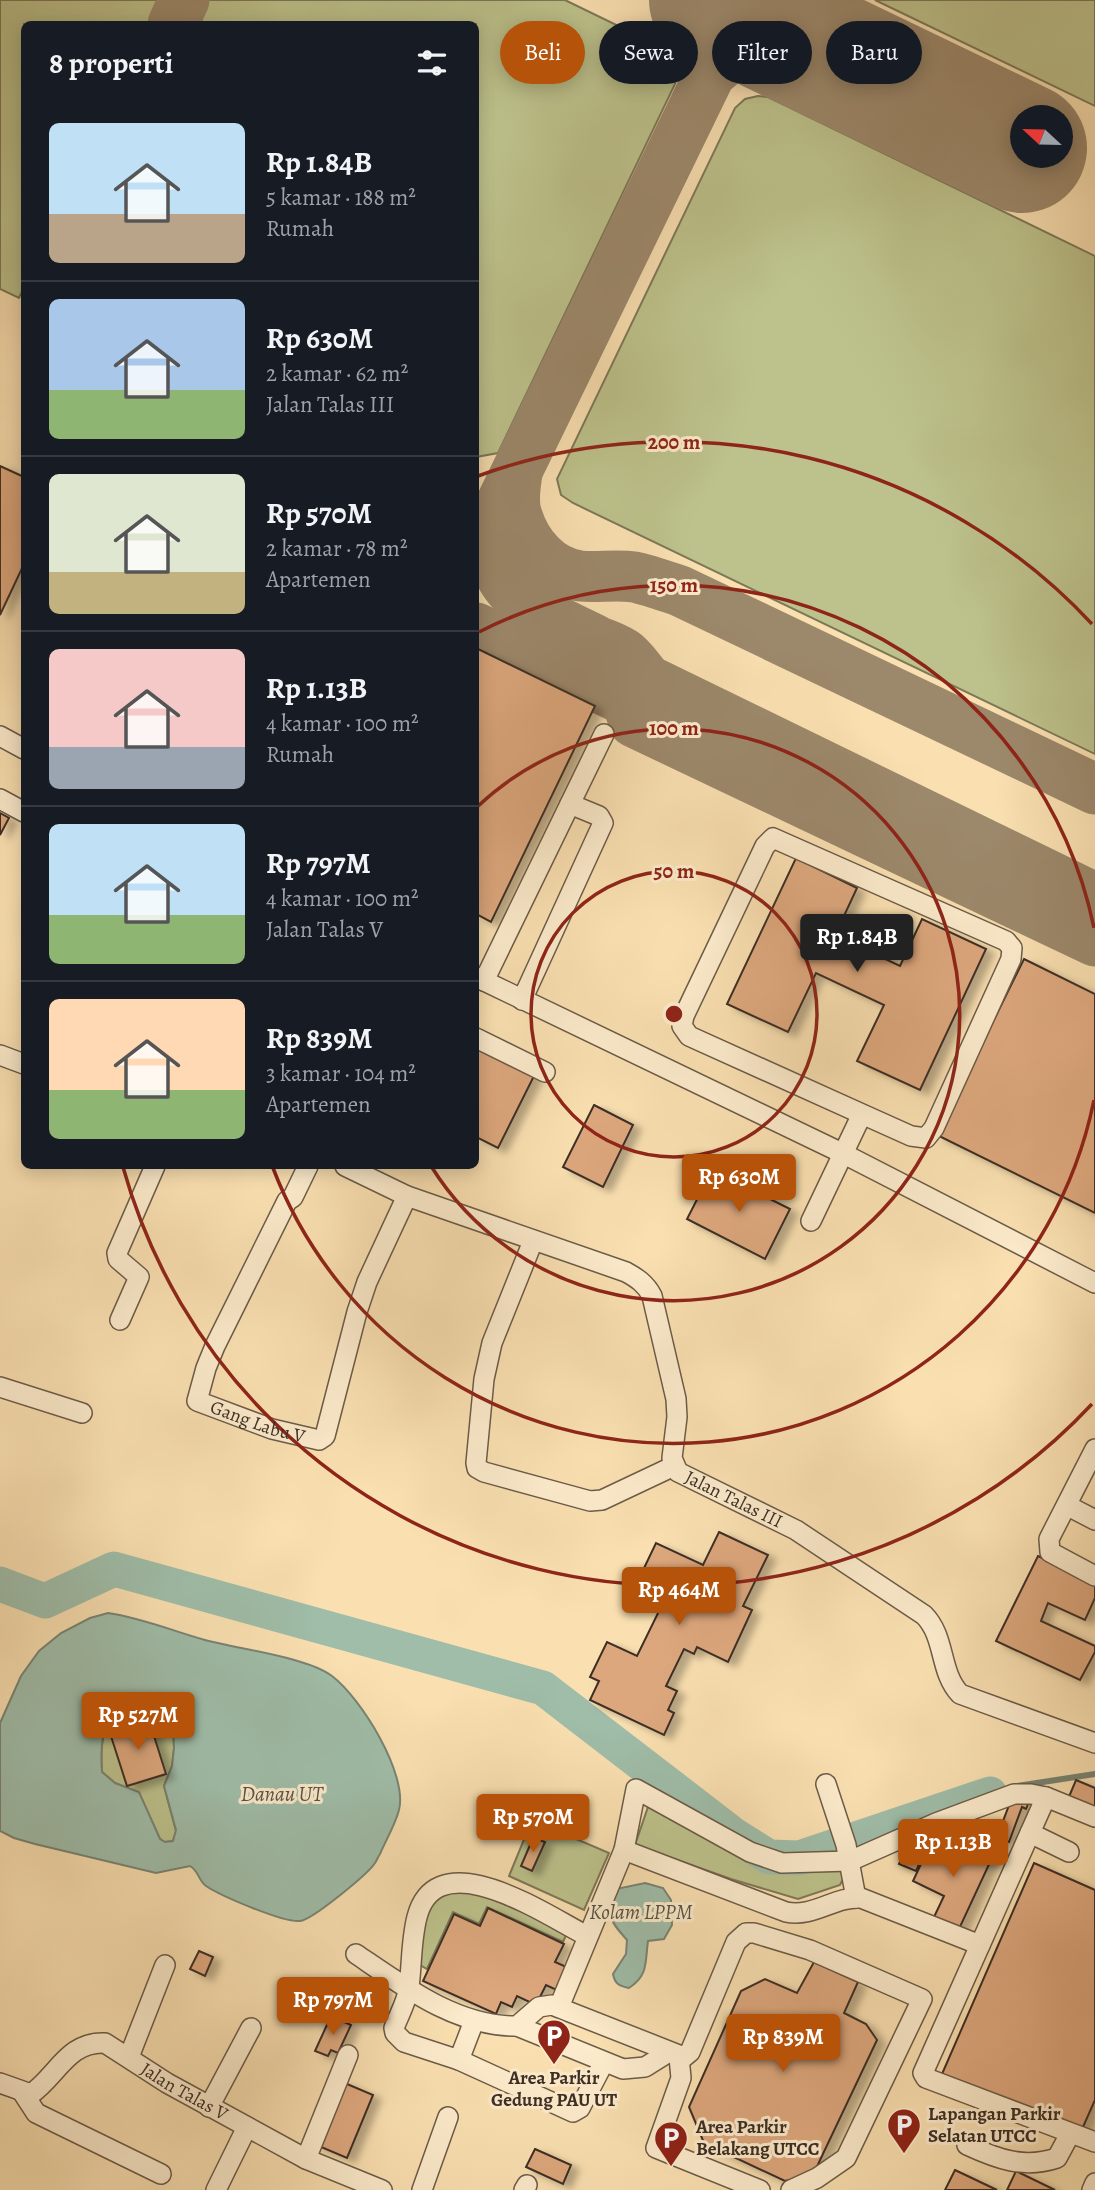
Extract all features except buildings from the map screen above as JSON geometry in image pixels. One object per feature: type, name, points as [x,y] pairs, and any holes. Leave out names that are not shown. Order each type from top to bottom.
[{"type":"street","points":[[604,734],[480,979],[844,1154],[1095,1283]]},
{"type":"street","points":[[0,736],[21,746]]},
{"type":"street","points":[[0,799],[21,810]]},
{"type":"street","points":[[522,1000],[603,823],[599,816],[570,804]]},
{"type":"street","points":[[773,838],[1006,941],[1012,948],[1012,959],[934,1128],[926,1138],[911,1136],[862,1114],[689,1035],[682,1026],[684,1016],[760,858],[773,838]]},
{"type":"street","points":[[479,1039],[545,1072]]},
{"type":"street","points":[[0,1055],[21,1063]]},
{"type":"street","points":[[811,1221],[862,1114]]},
{"type":"street","points":[[120,1320],[139,1277],[118,1259],[117,1255],[154,1169]]},
{"type":"street","name":"Gang Labu V","points":[[307,1169],[293,1197],[287,1200],[215,1346],[197,1401],[272,1429],[319,1440],[325,1436],[360,1302],[407,1196]]},
{"type":"street","name":"Jalan Talas III","points":[[351,1169],[407,1196],[626,1272],[645,1284],[649,1290],[676,1399],[677,1417],[672,1458],[678,1472],[796,1530],[924,1615],[934,1628],[949,1678],[960,1694],[1095,1743]]},
{"type":"street","points":[[533,1241],[492,1343],[485,1379],[477,1468],[590,1501],[602,1500],[674,1466]]},
{"type":"street","points":[[0,1387],[82,1413]]},
{"type":"street","points":[[1095,1449],[1049,1539],[1050,1552],[1095,1576]]},
{"type":"street","points":[[1068,1506],[1095,1520]]},
{"type":"street","points":[[826,1784],[848,1853],[856,1898]]},
{"type":"street","points":[[559,2007],[624,1850],[636,1789],[750,1852],[770,1860],[796,1864],[848,1853],[1014,1794],[1046,1797],[1095,1817]]},
{"type":"street","points":[[1046,1797],[924,2069],[926,2078],[1095,2142]]},
{"type":"street","points":[[1030,1833],[1069,1852]]},
{"type":"street","points":[[624,1850],[792,1913],[806,1913],[844,1899],[868,1899],[980,1945]]},
{"type":"street","points":[[587,1936],[514,1898],[484,1887],[462,1882],[442,1884],[429,1892],[417,1915],[408,1990],[394,2028],[396,2037],[404,2042],[459,2060],[573,2112],[580,2108],[604,2062]]},
{"type":"street","points":[[517,2026],[539,2007],[548,2005],[559,2007],[674,2054],[687,2056],[736,1942],[750,1932],[810,1950],[922,1999],[846,2158],[817,2178],[791,2190]]},
{"type":"street","points":[[356,1954],[408,1990],[474,2021],[517,2026],[623,2069],[635,2070],[674,2054]]},
{"type":"street","points":[[129,2057],[165,1965]]},
{"type":"street","points":[[459,2060],[474,2021]]},
{"type":"street","points":[[209,2107],[251,2028]]},
{"type":"street","name":"Jalan Talas V","points":[[23,2093],[31,2095],[72,2052],[96,2042],[106,2043],[167,2083],[306,2159],[382,2190]]},
{"type":"street","points":[[674,2054],[681,2078],[656,2148],[760,2190]]},
{"type":"street","points":[[306,2159],[348,2055]]},
{"type":"street","points":[[896,2056],[924,2069]]},
{"type":"street","points":[[0,2082],[23,2093],[36,2113],[162,2174]]},
{"type":"street","points":[[422,2190],[448,2117]]},
{"type":"street","points":[[216,2190],[247,2127]]},
{"type":"street","points":[[967,2146],[1014,2163],[1042,2163],[1057,2158],[1070,2134]]},
{"type":"street","points":[[1092,2190],[1095,2183]]},
{"type":"green space","points":[[0,0],[169,0],[158,21],[21,21],[21,294],[19,298],[0,289]]},
{"type":"green space","points":[[205,0],[565,0],[608,21],[599,21],[599,84],[675,84],[498,453],[479,456],[479,21],[194,21]]},
{"type":"green space","points":[[875,0],[1095,0],[1095,106],[922,21]]},
{"type":"green space","points":[[768,97],[1095,256],[1095,754],[561,495],[557,479],[735,108],[745,99]]},
{"type":"green space","points":[[120,1703],[136,1706],[173,1724],[172,1766],[164,1786],[176,1831],[173,1841],[165,1842],[160,1839],[139,1793],[115,1783],[102,1772],[104,1736]],"holes":[[[148,1718],[165,1774],[127,1786],[110,1730]]]},
{"type":"green space","points":[[649,1804],[757,1861],[842,1857],[846,1873],[840,1885],[798,1899],[731,1879],[635,1845]]},
{"type":"green space","points":[[532,1820],[609,1853],[584,1910],[509,1876]]},
{"type":"green space","points":[[449,1891],[475,1892],[568,1931],[563,1942],[487,1907],[479,1924],[453,1912],[427,1969],[420,1965],[424,1923],[432,1901]]},
{"type":"water","name":"Danau UT","points":[[108,1613],[133,1618],[205,1640],[290,1659],[321,1669],[332,1676],[356,1701],[380,1738],[396,1777],[400,1795],[399,1810],[393,1827],[370,1869],[339,1896],[300,1921],[281,1918],[253,1908],[206,1886],[190,1866],[156,1873],[35,1844],[0,1831],[0,1723],[21,1676],[39,1651],[61,1633],[90,1618]],"holes":[[[120,1703],[136,1706],[173,1724],[172,1766],[164,1786],[176,1830],[173,1841],[165,1842],[160,1839],[139,1792],[115,1783],[102,1772],[102,1744],[109,1719]]]},
{"type":"water","name":"Kolam LPPM","points":[[645,1883],[663,1888],[671,1900],[672,1925],[664,1939],[648,1941],[643,1973],[629,1988],[618,1984],[613,1974],[626,1954],[627,1940],[613,1922],[610,1911],[616,1889]]},
{"type":"waterway","points":[[0,1584],[45,1601],[114,1569],[543,1688],[734,1835],[769,1857],[799,1858],[990,1794]]},
{"type":"waterway","points":[[1017,1786],[1095,1774]]},
{"type":"taxiway","points":[[174,21],[184,0]]},
{"type":"taxiway","points":[[692,0],[706,26],[710,45],[710,74]]},
{"type":"taxiway","points":[[826,55],[795,45],[767,41],[741,50],[710,74],[499,508],[494,537],[495,560],[503,579],[516,595],[552,619],[623,653],[647,680],[1095,898]]},
{"type":"taxiway","points":[[517,473],[514,494],[521,527],[532,547],[558,569],[580,576],[634,577],[680,591],[1095,789]]},
{"type":"taxiway","points":[[479,629],[627,701],[634,722],[1095,941]]},
{"type":"runway","points":[[714,0],[1010,142]]},
{"type":"place","name":"Area Parkir Gedung PAU UT","points":[[554,2066]]},
{"type":"place","name":"Lapangan Parkir Selatan UTCC","points":[[904,2155]]},
{"type":"place","name":"Area Parkir Belakang UTCC","points":[[671,2168]]}]
